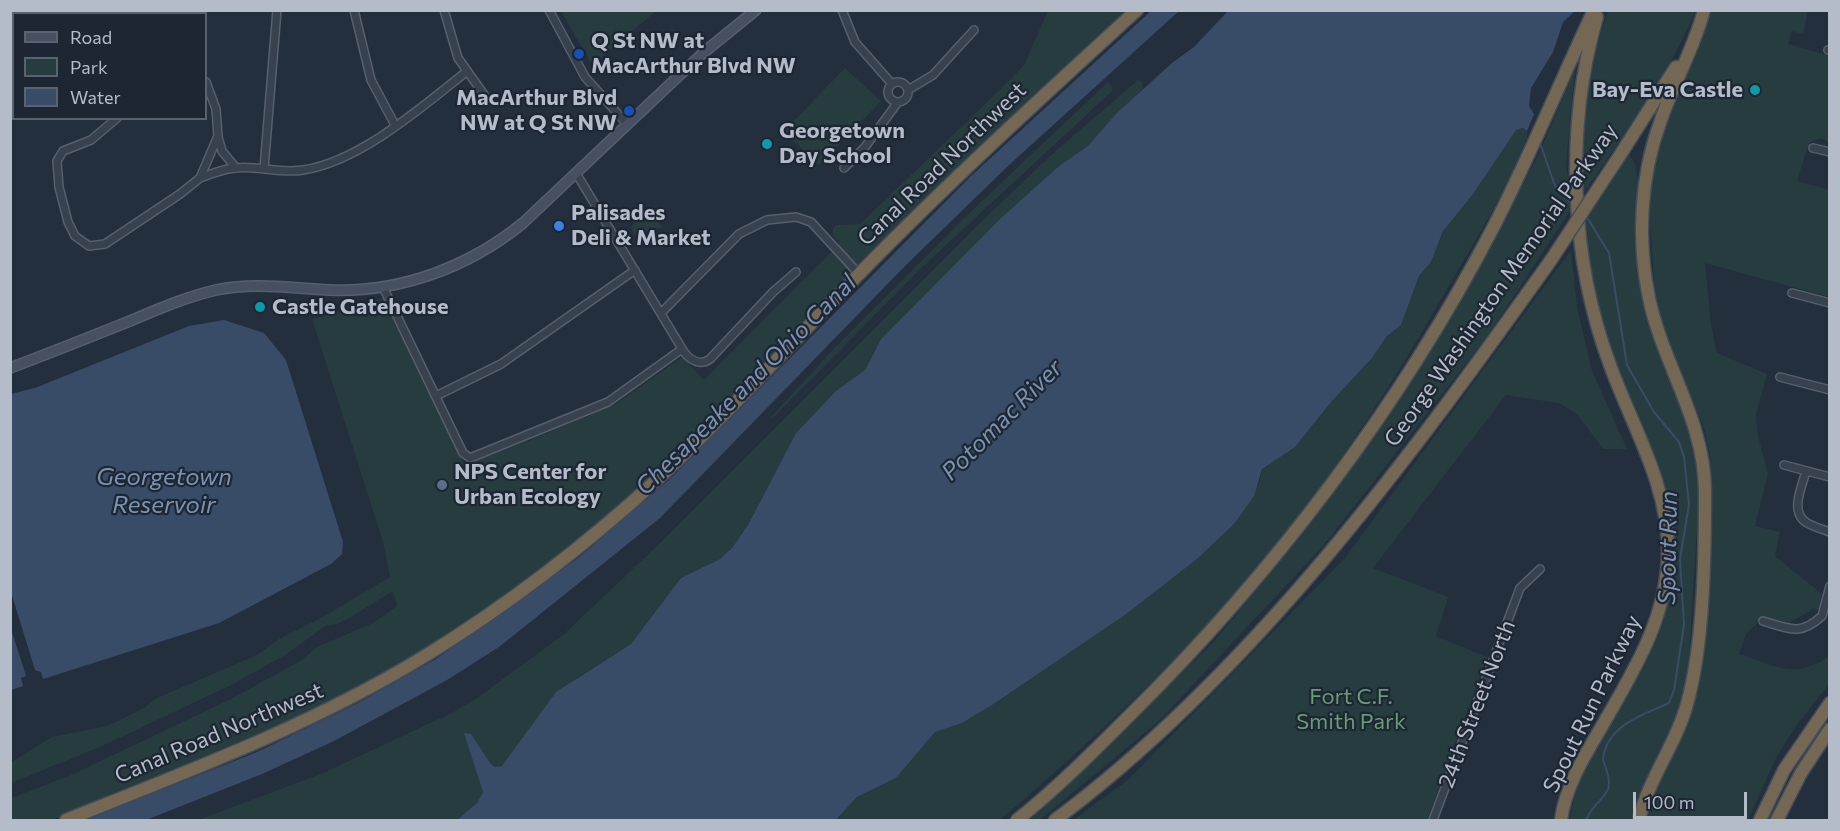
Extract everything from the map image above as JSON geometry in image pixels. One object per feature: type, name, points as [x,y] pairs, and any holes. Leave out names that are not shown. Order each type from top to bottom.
[{"type":"highway","name":"Canal Road Northwest","points":[[66,820],[287,730],[392,675],[451,639],[545,571],[646,490],[974,159],[1137,10]]},
{"type":"highway","name":"George Washington Memorial Parkway","points":[[1017,820],[1087,757],[1188,657],[1301,524],[1360,444],[1433,333],[1494,225],[1594,10]]},
{"type":"highway","name":"Spout Run Parkway","points":[[1561,820],[1568,792],[1580,764],[1650,639],[1662,603],[1668,562],[1667,529],[1660,494],[1600,337],[1588,286],[1581,238],[1578,178],[1579,118],[1586,61],[1599,10]]},
{"type":"highway","name":"George Washington Memorial Parkway","points":[[1055,820],[1173,720],[1319,564],[1473,369],[1551,260],[1673,73],[1703,10]]},
{"type":"highway","points":[[1639,820],[1647,794],[1677,731],[1690,694],[1700,607],[1705,492],[1704,460],[1698,432],[1662,344],[1649,298],[1643,250],[1643,206],[1650,159],[1658,127],[1696,42],[1703,10]]},
{"type":"highway","points":[[1760,820],[1784,770],[1830,703]]},
{"type":"highway","points":[[1777,820],[1808,762],[1830,729]]},
{"type":"main road","points":[[10,368],[173,303],[217,290],[252,285],[337,290],[383,286],[440,272],[487,249],[523,222],[703,53],[756,10]]},
{"type":"street","points":[[264,169],[276,10]]},
{"type":"street","points":[[354,10],[371,80],[395,125]]},
{"type":"street","points":[[444,10],[452,44],[466,72],[485,96]]},
{"type":"street","points":[[549,10],[585,77],[627,124]]},
{"type":"street","points":[[842,10],[855,42],[892,84]]},
{"type":"street","points":[[844,168],[865,147],[898,102],[906,98],[908,90],[933,75],[974,30]]},
{"type":"street","points":[[115,120],[91,140],[61,153],[57,166],[60,195],[73,233],[80,241],[94,246],[103,245],[117,237],[200,178],[236,168],[294,171],[331,163],[395,125],[466,72]]},
{"type":"street","points":[[892,84],[903,83],[908,90]]},
{"type":"street","points":[[892,84],[889,96],[898,102]]},
{"type":"street","points":[[207,85],[215,105],[222,152],[236,168]]},
{"type":"street","points":[[200,178],[218,136]]},
{"type":"street","points":[[1813,148],[1830,152]]},
{"type":"street","points":[[576,173],[682,349],[697,362],[710,359],[773,292],[796,272]]},
{"type":"street","points":[[661,313],[739,234],[767,220],[796,217],[811,222],[858,274]]},
{"type":"street","points":[[436,396],[501,364],[635,270]]},
{"type":"street","points":[[383,286],[465,454],[470,458],[608,402],[682,349]]},
{"type":"street","points":[[1792,293],[1830,303]]},
{"type":"street","points":[[1780,377],[1830,390]]},
{"type":"street","points":[[1785,465],[1830,477]]},
{"type":"street","points":[[1806,471],[1798,497],[1799,516],[1804,522],[1830,532]]},
{"type":"street","name":"24th Street North","points":[[1433,820],[1520,588],[1540,569]]},
{"type":"street","points":[[1763,621],[1791,630],[1802,630],[1822,615],[1830,586]]},
{"type":"green space","points":[[561,11],[656,11],[592,65]]},
{"type":"green space","points":[[1048,11],[1131,11],[672,460],[598,524],[506,594],[433,645],[329,705],[279,728],[52,820],[11,820],[11,798],[69,776],[231,699],[302,660],[317,647],[373,623],[397,606],[393,591],[351,617],[337,624],[327,625],[285,655],[231,685],[100,747],[11,783],[10,763],[52,737],[107,726],[144,708],[157,698],[257,655],[279,639],[323,617],[390,577],[383,542],[312,319],[383,298],[464,464],[526,442],[616,404],[682,357],[704,380],[840,243],[833,235],[833,228],[836,225],[860,224],[1024,65]]},
{"type":"green space","points":[[1608,11],[1695,11],[1658,83],[1582,196],[1583,148],[1590,79]]},
{"type":"green space","points":[[1712,11],[1808,11],[1803,34],[1792,31],[1788,44],[1829,56],[1829,142],[1820,138],[1809,143],[1797,181],[1829,190],[1829,297],[1705,263],[1711,325],[1717,353],[1767,374],[1756,414],[1758,436],[1768,474],[1755,526],[1780,532],[1775,556],[1822,594],[1819,610],[1813,608],[1788,624],[1764,617],[1746,634],[1739,654],[1784,669],[1804,668],[1829,657],[1829,684],[1796,726],[1776,758],[1748,820],[1644,820],[1655,785],[1682,730],[1712,508],[1710,456],[1705,431],[1663,327],[1655,299],[1649,202],[1656,148]]},
{"type":"green space","points":[[845,68],[881,101],[819,165],[783,132]]},
{"type":"green space","points":[[1575,69],[1566,164],[1572,208],[1487,337],[1323,546],[1159,721],[1040,820],[1030,820],[1212,644],[1314,520],[1452,315],[1538,156]]},
{"type":"green space","points":[[1138,80],[1142,82],[1143,89],[1088,146],[1059,166],[1001,218],[881,339],[865,370],[836,391],[796,433],[748,525],[732,548],[720,559],[681,578],[631,644],[575,679],[502,766],[495,767],[470,749],[483,792],[477,803],[457,820],[198,820],[323,773],[452,713],[477,698],[563,635],[656,547],[979,224],[1049,157]]},
{"type":"green space","points":[[1108,82],[1113,88],[1111,92],[918,271],[775,416],[769,419],[830,353],[963,219]]},
{"type":"green space","points":[[1523,128],[1527,131],[1527,137],[1501,196],[1393,380],[1303,510],[1236,592],[1177,656],[1103,728],[1000,820],[837,820],[857,797],[896,778],[935,732],[962,723],[992,705],[1125,615],[1197,559],[1234,524],[1259,483],[1262,469],[1311,428],[1332,401],[1372,358],[1387,336],[1401,325],[1419,276],[1431,262],[1443,231],[1502,147],[1516,130]]},
{"type":"green space","points":[[1629,154],[1635,164],[1638,180],[1638,250],[1693,429],[1700,480],[1688,673],[1677,714],[1642,789],[1633,820],[1570,820],[1576,793],[1586,768],[1653,649],[1663,623],[1671,578],[1673,551],[1608,345],[1594,290],[1584,222]]},
{"type":"green space","points":[[646,209],[663,227],[634,234],[631,227]]},
{"type":"green space","name":"Fort C.F. Smith Park","points":[[1571,250],[1577,307],[1592,371],[1627,449],[1603,449],[1578,415],[1559,403],[1506,395],[1373,568],[1448,597],[1436,636],[1487,657],[1427,820],[1073,820],[1129,779],[1345,558]]},
{"type":"water","points":[[1152,10],[1179,11],[1009,165],[905,266],[660,518],[499,647],[447,680],[334,741],[262,774],[146,820],[86,820],[257,752],[358,703],[436,659],[578,558],[670,479],[971,176]]},
{"type":"water","name":"Potomac River","points":[[1228,11],[1575,11],[1563,22],[1553,52],[1531,88],[1529,106],[1534,114],[1527,131],[1523,128],[1516,130],[1473,194],[1443,231],[1431,262],[1419,276],[1401,325],[1387,336],[1372,358],[1332,401],[1295,447],[1262,469],[1254,496],[1234,524],[1197,559],[1125,615],[992,705],[962,723],[935,732],[896,778],[857,797],[836,820],[457,820],[477,803],[483,792],[464,733],[471,734],[490,763],[495,767],[502,766],[556,692],[631,644],[681,578],[720,559],[732,548],[748,525],[796,433],[836,391],[865,370],[881,339],[1001,218],[1059,166],[1088,146],[1116,114],[1172,63],[1194,47]]},
{"type":"water","name":"Georgetown Reservoir","points":[[224,320],[264,333],[286,360],[343,542],[342,554],[331,564],[219,623],[43,679],[41,672],[35,670],[11,592],[11,394],[35,388],[189,326]]},
{"type":"water","points":[[11,629],[26,676],[21,678],[23,686],[11,690]]},
{"type":"waterway","name":"Spout Run","points":[[1539,140],[1555,186],[1569,201]]},
{"type":"waterway","name":"Spout Run","points":[[1586,820],[1608,789],[1609,782],[1603,760],[1611,738],[1627,723],[1669,703],[1674,690],[1684,625],[1680,559],[1689,504],[1684,457],[1679,442],[1654,412],[1627,365],[1609,253],[1588,219]]},
{"type":"place","name":"Q St NW at MacArthur Blvd NW","points":[[579,54]]},
{"type":"place","name":"Bay-Eva Castle","points":[[1755,90]]},
{"type":"place","name":"MacArthur Blvd NW at Q St NW","points":[[629,111]]},
{"type":"place","name":"Georgetown Day School","points":[[767,144]]},
{"type":"place","name":"Palisades Deli & Market","points":[[559,226]]},
{"type":"place","name":"Castle Gatehouse","points":[[260,307]]},
{"type":"place","name":"NPS Center for Urban Ecology","points":[[442,485]]},
{"type":"water label","name":"Chesapeake and Ohio Canal","points":[[746,385]]}]
